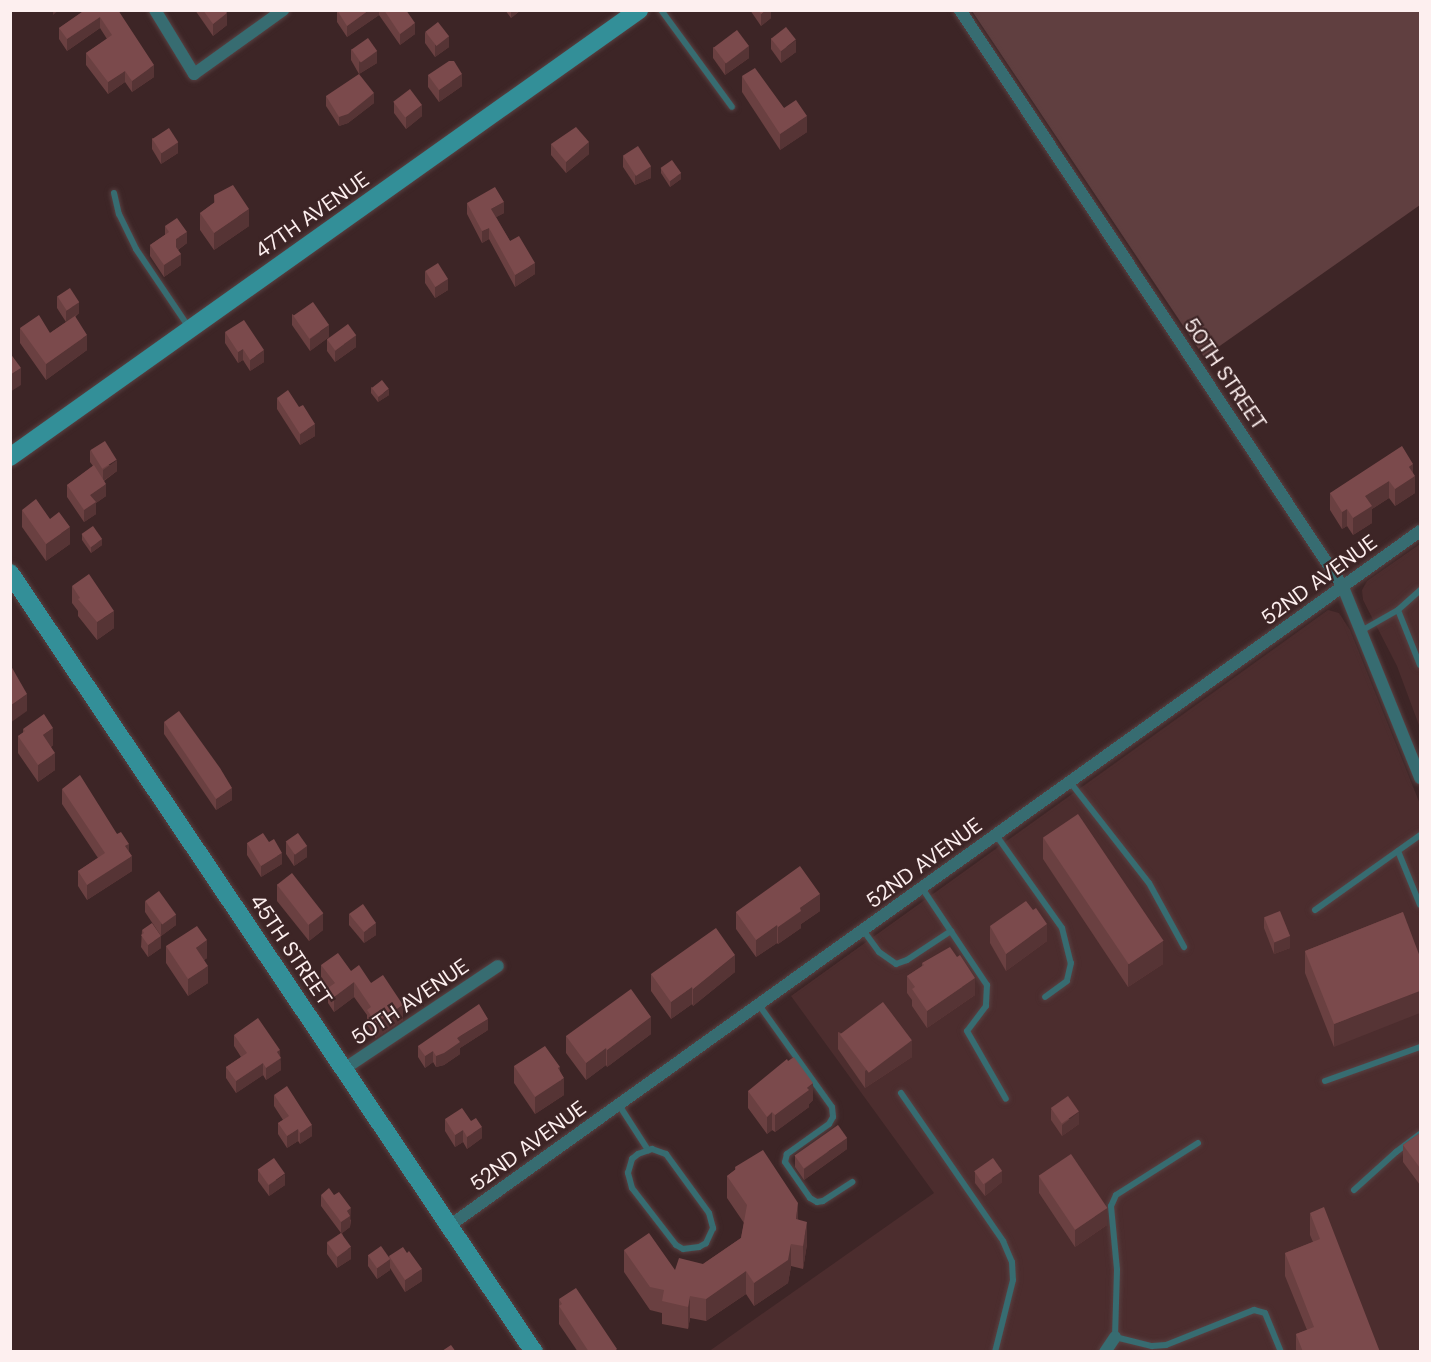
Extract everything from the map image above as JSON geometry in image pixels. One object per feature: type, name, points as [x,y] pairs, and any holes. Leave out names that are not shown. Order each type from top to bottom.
[{"type":"street","points":[[154,10],[194,74],[283,10]]},
{"type":"street","name":"47TH AVENUE","points":[[10,457],[639,10]]},
{"type":"street","name":"50TH STREET","points":[[960,10],[1343,587],[1420,778]]},
{"type":"street","name":"52ND AVENUE","points":[[449,1226],[1420,531]]},
{"type":"street","name":"45TH STREET","points":[[10,573],[534,1352]]},
{"type":"street","name":"50TH AVENUE","points":[[344,1069],[498,966]]},
{"type":"street","points":[[1105,1352],[1115,1337]]},
{"type":"lane","points":[[661,10],[732,107]]},
{"type":"lane","points":[[114,193],[119,214],[136,249],[190,329]]},
{"type":"lane","points":[[1361,632],[1398,609],[1420,590]]},
{"type":"lane","points":[[1398,609],[1420,665]]},
{"type":"lane","points":[[1070,782],[1149,884],[1184,948]]},
{"type":"lane","points":[[996,835],[1062,928],[1071,963],[1067,981],[1045,997]]},
{"type":"lane","points":[[1315,910],[1420,835]]},
{"type":"lane","points":[[1398,851],[1420,906]]},
{"type":"lane","points":[[921,888],[987,985],[986,1006],[967,1031],[1006,1099]]},
{"type":"lane","points":[[863,930],[879,952],[896,964],[907,960],[951,932]]},
{"type":"lane","points":[[759,1005],[832,1107],[833,1117],[829,1124],[788,1154],[785,1162],[810,1198],[817,1202],[823,1202],[852,1182]]},
{"type":"lane","points":[[1325,1081],[1420,1047]]},
{"type":"lane","points":[[901,1093],[1003,1241],[1012,1262],[1013,1280],[995,1352]]},
{"type":"lane","points":[[619,1105],[648,1150],[666,1154],[709,1213],[712,1220],[711,1236],[699,1247],[691,1250],[676,1245],[632,1188],[629,1166],[638,1154],[648,1150]]},
{"type":"lane","points":[[1354,1190],[1420,1134]]},
{"type":"lane","points":[[1198,1143],[1116,1195],[1111,1206],[1117,1270],[1115,1337],[1152,1346],[1166,1345],[1254,1310],[1265,1313],[1281,1352]]},
{"type":"lane","points":[[1152,1346],[1159,1352]]},
{"type":"shaded area","points":[[972,11],[1420,11],[1420,205],[1204,357]]},
{"type":"shaded area","points":[[1420,544],[1420,728],[1397,666],[1363,600],[1362,590],[1367,581]]},
{"type":"shaded area","points":[[1328,610],[1339,613],[1350,630],[1420,804],[1420,1351],[708,1352],[934,1193],[791,996]]},
{"type":"building","points":[[85,10],[118,10],[154,65],[132,81],[125,71],[108,82],[86,53],[112,35],[100,17],[67,39],[59,28]]},
{"type":"building","points":[[203,10],[225,10],[227,13],[213,24]]},
{"type":"building","points":[[337,10],[369,10],[347,26]]},
{"type":"building","points":[[384,10],[406,10],[415,23],[400,34]]},
{"type":"building","points":[[438,22],[449,36],[436,46],[425,32]]},
{"type":"building","points":[[786,27],[796,40],[781,51],[771,39]]},
{"type":"building","points":[[737,30],[749,46],[726,63],[714,47]]},
{"type":"building","points":[[368,38],[377,51],[361,63],[352,49]]},
{"type":"building","points":[[449,61],[454,61],[462,74],[439,90],[428,75]]},
{"type":"building","points":[[755,68],[784,108],[796,100],[807,116],[780,134],[742,76]]},
{"type":"building","points":[[359,74],[374,93],[348,114],[339,117],[326,96]]},
{"type":"building","points":[[410,89],[422,105],[405,118],[393,102]]},
{"type":"building","points":[[576,127],[589,142],[566,162],[551,144]]},
{"type":"building","points":[[169,128],[178,142],[161,153],[152,139]]},
{"type":"building","points":[[638,146],[651,166],[636,176],[623,156]]},
{"type":"building","points":[[672,160],[681,173],[670,181],[661,168]]},
{"type":"building","points":[[233,185],[249,209],[214,233],[200,213],[215,202],[214,195]]},
{"type":"building","points":[[495,187],[504,202],[491,209],[510,241],[519,236],[535,263],[515,275],[489,228],[482,231],[467,203]]},
{"type":"building","points":[[177,218],[187,232],[176,239],[176,247],[181,254],[164,265],[150,245],[169,232],[165,226]]},
{"type":"building","points":[[438,263],[448,279],[435,287],[425,271]]},
{"type":"building","points":[[70,288],[79,302],[67,310],[57,296]]},
{"type":"building","points":[[313,302],[329,325],[309,339],[293,316]]},
{"type":"building","points":[[39,315],[50,333],[75,316],[87,335],[46,364],[20,328]]},
{"type":"building","points":[[244,320],[264,350],[250,360],[243,349],[238,352],[225,332]]},
{"type":"building","points":[[348,324],[356,335],[335,351],[327,339]]},
{"type":"building","points":[[10,353],[21,368],[10,375]]},
{"type":"building","points":[[382,380],[389,389],[379,397],[372,388]]},
{"type":"building","points":[[288,390],[299,407],[303,405],[315,424],[300,434],[277,398]]},
{"type":"building","points":[[105,441],[117,460],[102,469],[91,450]]},
{"type":"building","points":[[1402,446],[1413,464],[1409,467],[1415,476],[1395,489],[1389,481],[1365,496],[1372,506],[1353,518],[1347,509],[1342,512],[1330,493]]},
{"type":"building","points":[[94,465],[106,484],[90,495],[96,502],[84,510],[67,485]]},
{"type":"building","points":[[36,499],[50,519],[59,512],[70,527],[46,544],[22,510]]},
{"type":"building","points":[[93,526],[102,539],[91,547],[82,534]]},
{"type":"building","points":[[89,574],[114,611],[97,622],[78,599],[80,598],[72,586]]},
{"type":"building","points":[[10,667],[27,694],[10,706]]},
{"type":"building","points":[[179,711],[232,788],[216,799],[164,722]]},
{"type":"building","points":[[44,714],[53,728],[43,735],[55,753],[38,765],[18,736],[25,731],[23,729]]},
{"type":"building","points":[[80,775],[117,834],[121,832],[129,844],[125,846],[132,856],[87,885],[78,871],[105,853],[62,789]]},
{"type":"building","points":[[1078,814],[1164,941],[1129,964],[1043,837]]},
{"type":"building","points":[[263,833],[269,842],[274,839],[282,853],[261,866],[247,843]]},
{"type":"building","points":[[298,833],[307,846],[295,855],[286,842]]},
{"type":"building","points":[[800,866],[820,894],[800,908],[801,911],[756,940],[736,912]]},
{"type":"building","points":[[292,873],[323,913],[308,925],[277,885]]},
{"type":"building","points":[[159,891],[176,914],[162,924],[145,901]]},
{"type":"building","points":[[1026,901],[1033,910],[1036,908],[1047,924],[1006,954],[990,926]]},
{"type":"building","points":[[363,904],[376,923],[364,932],[349,914]]},
{"type":"building","points":[[1280,911],[1290,936],[1274,942],[1264,917]]},
{"type":"building","points":[[1403,912],[1420,957],[1420,991],[1334,1024],[1305,951]]},
{"type":"building","points":[[152,923],[161,936],[148,945],[141,935],[144,933],[142,930]]},
{"type":"building","points":[[197,926],[207,940],[196,948],[208,966],[188,979],[166,946]]},
{"type":"building","points":[[716,928],[735,955],[693,989],[692,987],[671,1002],[651,974]]},
{"type":"building","points":[[950,947],[957,957],[960,955],[975,978],[927,1011],[912,989],[915,987],[907,976],[924,965],[922,963]]},
{"type":"building","points":[[338,953],[351,971],[359,965],[371,983],[383,975],[403,1005],[376,1023],[367,1010],[371,1007],[354,982],[334,997],[328,988],[335,983],[321,965]]},
{"type":"building","points":[[631,989],[651,1017],[586,1063],[566,1036]]},
{"type":"building","points":[[883,1002],[912,1040],[869,1073],[840,1034]]},
{"type":"building","points":[[479,1004],[488,1019],[457,1038],[460,1042],[444,1053],[436,1056],[433,1051],[425,1056],[418,1046]]},
{"type":"building","points":[[258,1018],[280,1050],[277,1052],[281,1058],[266,1068],[263,1063],[236,1081],[226,1067],[247,1053],[234,1035]]},
{"type":"building","points":[[545,1046],[560,1067],[558,1068],[564,1078],[535,1097],[514,1066]]},
{"type":"building","points":[[794,1057],[813,1083],[807,1088],[809,1090],[775,1115],[772,1112],[767,1117],[748,1091],[787,1059],[788,1061]]},
{"type":"building","points":[[287,1086],[312,1125],[300,1133],[298,1129],[287,1136],[278,1123],[289,1116],[274,1095]]},
{"type":"building","points":[[1068,1096],[1079,1112],[1062,1124],[1051,1108]]},
{"type":"building","points":[[462,1108],[471,1121],[476,1118],[482,1127],[467,1137],[463,1130],[455,1135],[445,1119]]},
{"type":"building","points":[[838,1125],[847,1138],[804,1169],[795,1155]]},
{"type":"building","points":[[1420,1133],[1420,1168],[1403,1145]]},
{"type":"building","points":[[763,1150],[798,1203],[796,1219],[807,1222],[803,1246],[791,1244],[788,1260],[754,1283],[746,1271],[706,1299],[690,1296],[688,1307],[662,1301],[664,1290],[650,1287],[624,1250],[649,1233],[675,1270],[679,1258],[703,1264],[741,1238],[747,1205],[727,1176],[736,1169],[735,1167]]},
{"type":"building","points":[[1071,1154],[1107,1208],[1075,1230],[1039,1176]]},
{"type":"building","points":[[274,1158],[285,1174],[269,1185],[258,1169]]},
{"type":"building","points":[[993,1158],[1002,1171],[983,1184],[974,1171]]},
{"type":"building","points":[[329,1188],[334,1195],[339,1192],[351,1208],[347,1211],[350,1216],[341,1222],[321,1195]]},
{"type":"building","points":[[1324,1207],[1380,1352],[1303,1352],[1296,1334],[1314,1327],[1285,1253],[1320,1239],[1310,1213]]},
{"type":"building","points":[[341,1233],[351,1247],[337,1257],[327,1243]]},
{"type":"building","points":[[381,1246],[390,1259],[377,1268],[368,1255]]},
{"type":"building","points":[[403,1247],[407,1253],[409,1251],[422,1269],[405,1280],[389,1256]]},
{"type":"building","points":[[576,1288],[617,1349],[614,1352],[589,1352],[559,1306],[562,1304],[559,1299]]},
{"type":"building","points":[[451,1345],[456,1352],[442,1352],[442,1351]]}]
